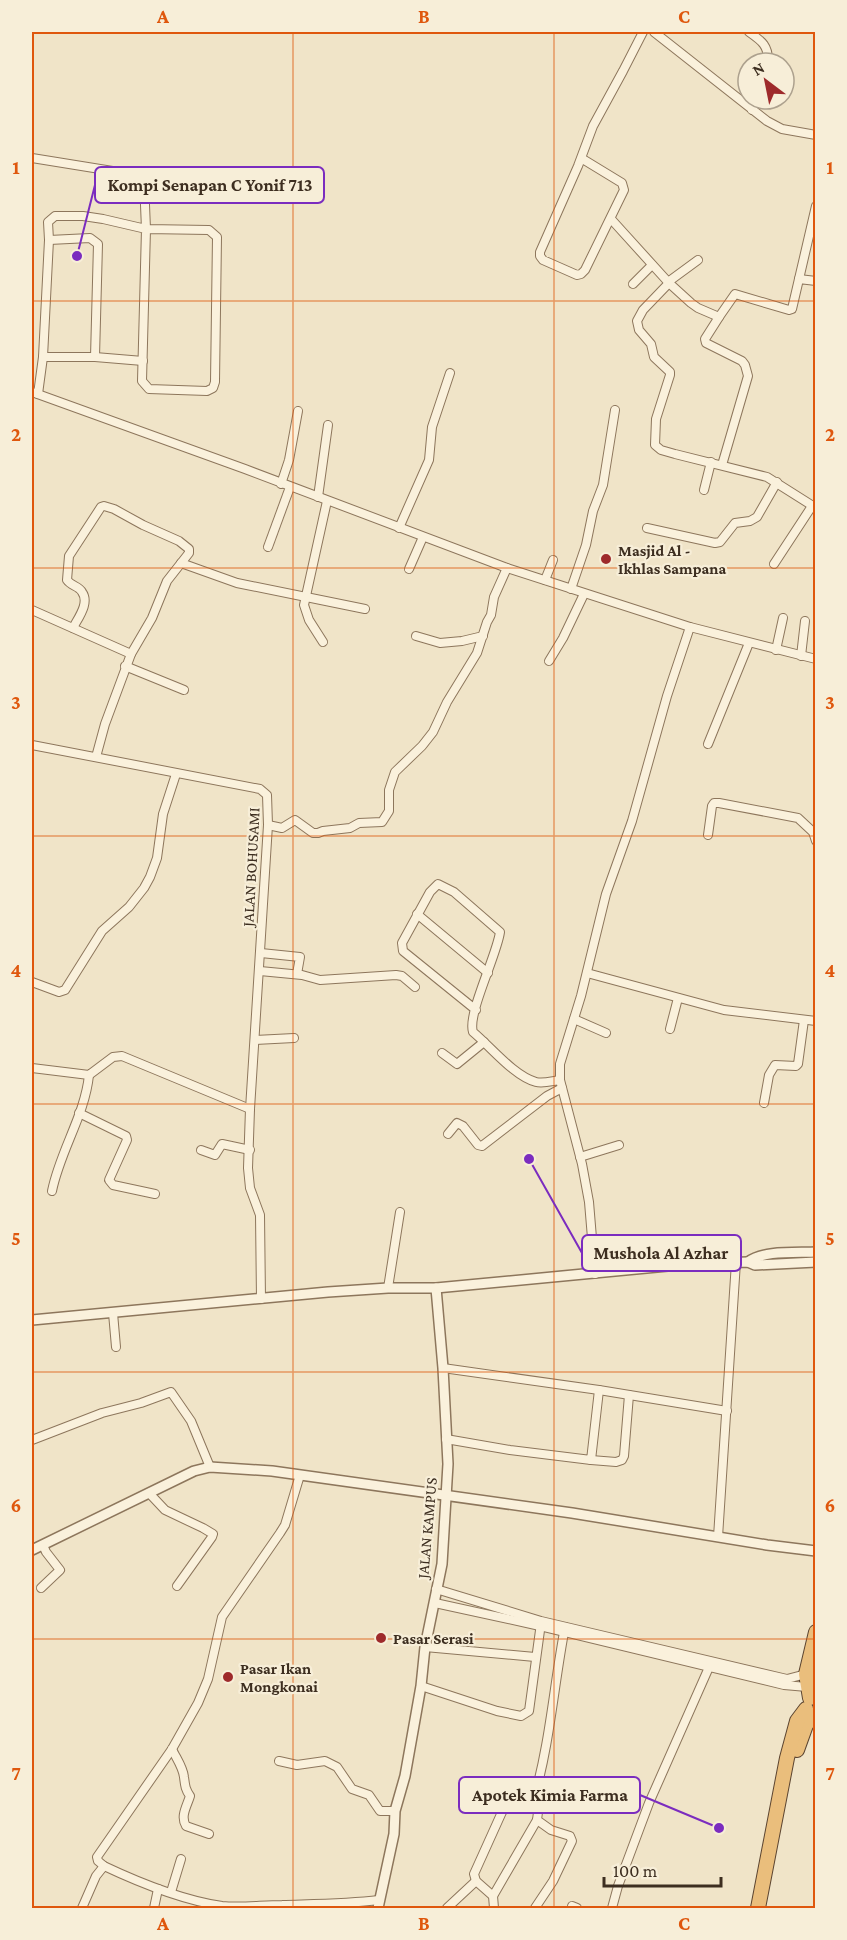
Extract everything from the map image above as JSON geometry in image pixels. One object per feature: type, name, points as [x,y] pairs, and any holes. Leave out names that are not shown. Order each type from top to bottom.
[{"type":"highway","points":[[765,1908],[797,1748],[811,1695],[816,1632]]},
{"type":"highway","points":[[758,1908],[787,1758],[797,1721],[811,1695]]},
{"type":"street","points":[[581,158],[622,183],[624,187],[611,219],[585,270],[577,275],[543,260],[540,256],[546,235],[581,158],[592,126],[643,32]]},
{"type":"street","points":[[654,32],[736,97]]},
{"type":"street","points":[[749,32],[768,51]]},
{"type":"street","points":[[753,111],[774,125],[816,135]]},
{"type":"street","points":[[32,158],[131,174],[144,181],[146,229],[142,381],[149,389],[207,391],[213,388],[215,382],[217,237],[209,230],[146,229],[83,216],[55,216],[48,222],[43,357],[35,393],[507,568],[690,627],[816,659]]},
{"type":"street","points":[[722,465],[748,376],[746,365],[742,361],[706,342],[706,335],[735,294],[792,309],[816,206]]},
{"type":"street","points":[[611,219],[669,283],[698,308],[719,317]]},
{"type":"street","points":[[49,240],[90,237],[98,244],[95,357]]},
{"type":"street","points":[[698,260],[669,283],[643,310],[637,321],[637,326],[651,344],[654,357],[670,372],[656,419],[655,445],[661,450],[767,477],[814,507],[774,564]]},
{"type":"street","points":[[633,284],[652,265]]},
{"type":"street","points":[[800,279],[816,281]]},
{"type":"street","points":[[43,357],[95,357],[142,361]]},
{"type":"street","points":[[399,528],[429,460],[432,427],[450,374]]},
{"type":"street","points":[[571,589],[586,545],[593,511],[603,485],[615,410]]},
{"type":"street","points":[[281,484],[289,460],[298,411]]},
{"type":"street","points":[[318,497],[328,425]]},
{"type":"street","points":[[704,490],[711,462]]},
{"type":"street","points":[[647,528],[715,543],[720,542],[735,523],[750,521],[757,517],[777,482]]},
{"type":"street","points":[[268,547],[290,487]]},
{"type":"street","points":[[323,642],[304,605],[327,501]]},
{"type":"street","points":[[73,628],[84,607],[85,597],[80,589],[71,585],[67,580],[69,556],[101,507],[114,509],[186,545],[190,552],[167,581],[152,618],[130,654],[96,757]]},
{"type":"street","points":[[409,569],[423,537]]},
{"type":"street","points":[[545,580],[553,560]]},
{"type":"street","points":[[181,563],[237,583],[365,609]]},
{"type":"street","points":[[268,825],[282,828],[295,820],[313,833],[318,833],[350,828],[359,823],[382,822],[389,811],[389,790],[395,772],[433,732],[447,702],[477,653],[491,615],[494,597],[507,568]]},
{"type":"street","points":[[549,661],[584,594]]},
{"type":"street","points":[[32,609],[130,654]]},
{"type":"street","points":[[776,650],[783,618]]},
{"type":"street","points":[[801,656],[805,621]]},
{"type":"street","points":[[595,1274],[589,1202],[561,1084],[560,1064],[587,973],[606,894],[632,821],[667,696],[690,627]]},
{"type":"street","points":[[416,636],[440,643],[483,636]]},
{"type":"street","points":[[708,744],[749,643]]},
{"type":"street","points":[[125,666],[184,690]]},
{"type":"street","name":"JALAN BOHUSAMI","points":[[32,745],[260,789],[268,800],[248,1168],[250,1188],[260,1215],[261,1299]]},
{"type":"street","points":[[32,982],[58,993],[65,990],[102,931],[129,907],[144,888],[154,869],[163,814],[176,774]]},
{"type":"street","points":[[708,835],[712,806],[714,803],[719,803],[798,818],[813,832],[816,841]]},
{"type":"street","points":[[476,1010],[404,951],[402,943],[433,887],[438,884],[454,892],[497,928],[500,934],[472,1029],[518,1072],[536,1082],[561,1084]]},
{"type":"street","points":[[417,914],[488,973]]},
{"type":"street","points":[[261,953],[300,957],[297,974]]},
{"type":"street","points":[[260,971],[297,974],[320,980],[396,975],[402,976],[415,987]]},
{"type":"street","points":[[587,973],[678,999],[747,1014],[816,1022]]},
{"type":"street","points":[[670,1029],[678,999]]},
{"type":"street","points":[[574,1019],[606,1033]]},
{"type":"street","points":[[764,1103],[774,1065],[796,1066],[798,1064],[804,1020]]},
{"type":"street","points":[[255,1041],[294,1038]]},
{"type":"street","points":[[442,1053],[457,1064],[484,1042]]},
{"type":"street","points":[[32,1068],[89,1075],[113,1057],[122,1056],[250,1109]]},
{"type":"street","points":[[52,1191],[58,1165],[86,1094],[89,1075]]},
{"type":"street","points":[[448,1134],[457,1123],[463,1126],[478,1145],[482,1146],[561,1084]]},
{"type":"street","points":[[79,1113],[126,1136],[127,1140],[109,1180],[110,1183],[155,1194]]},
{"type":"street","points":[[201,1150],[215,1155],[222,1144],[250,1150]]},
{"type":"street","points":[[580,1157],[619,1145]]},
{"type":"street","points":[[388,1288],[400,1212]]},
{"type":"street","points":[[748,1262],[754,1257],[765,1254],[816,1252]]},
{"type":"street","points":[[718,1537],[736,1262]]},
{"type":"street","points":[[32,1320],[388,1288],[436,1288],[689,1264],[748,1262],[755,1265],[816,1262]]},
{"type":"street","name":"JALAN KAMPUS","points":[[378,1904],[394,1834],[395,1811],[405,1776],[421,1686],[425,1647],[442,1564],[448,1464],[436,1288]]},
{"type":"street","points":[[113,1313],[116,1347]]},
{"type":"street","points":[[443,1368],[727,1411]]},
{"type":"street","points":[[591,1460],[599,1390]]},
{"type":"street","points":[[32,1440],[102,1413],[171,1392],[191,1421],[210,1467]]},
{"type":"street","points":[[446,1439],[510,1450],[616,1462],[622,1460],[624,1456],[629,1395]]},
{"type":"street","points":[[32,1550],[200,1468],[210,1467],[300,1475],[446,1495],[816,1551]]},
{"type":"street","points":[[300,1475],[285,1525],[222,1617],[208,1678],[198,1703],[140,1798],[97,1857],[104,1866],[158,1889],[199,1901],[233,1907],[378,1904]]},
{"type":"street","points":[[149,1493],[165,1510],[213,1534],[177,1586]]},
{"type":"street","points":[[41,1588],[60,1570],[43,1545]]},
{"type":"street","points":[[436,1589],[540,1623]]},
{"type":"street","points":[[435,1603],[565,1628],[710,1664],[811,1695]]},
{"type":"street","points":[[421,1686],[497,1711],[521,1716],[528,1711],[540,1623]]},
{"type":"street","points":[[534,1798],[540,1777],[565,1628]]},
{"type":"street","points":[[425,1647],[535,1657]]},
{"type":"street","points":[[710,1664],[788,1679],[811,1695]]},
{"type":"street","points":[[612,1908],[649,1803],[710,1664]]},
{"type":"street","points":[[172,1749],[182,1770],[186,1791],[190,1796],[183,1815],[184,1824],[209,1834]]},
{"type":"street","points":[[279,1761],[297,1765],[325,1761],[330,1763],[336,1767],[352,1789],[369,1795],[380,1811],[395,1811]]},
{"type":"street","points":[[493,1896],[476,1881],[474,1874],[507,1804],[514,1795],[520,1798],[534,1798]]},
{"type":"street","points":[[494,1908],[493,1896],[537,1820],[539,1804],[534,1798]]},
{"type":"street","points":[[535,1908],[553,1881],[572,1841],[570,1836],[551,1830],[537,1820]]},
{"type":"street","points":[[171,1892],[181,1859]]},
{"type":"street","points":[[82,1908],[96,1876],[104,1866]]},
{"type":"street","points":[[447,1908],[476,1881]]},
{"type":"street","points":[[154,1908],[158,1889]]},
{"type":"place","name":"Kompi Senapan C Yonif 713","points":[[77,256]]},
{"type":"place","name":"Masjid Al - Ikhlas Sampana","points":[[606,559]]},
{"type":"place","name":"Mushola Al Azhar","points":[[529,1159]]},
{"type":"place","name":"Pasar Serasi","points":[[381,1638]]},
{"type":"place","name":"Pasar Ikan Mongkonai","points":[[228,1677]]},
{"type":"place","name":"Apotek Kimia Farma","points":[[719,1828]]}]
